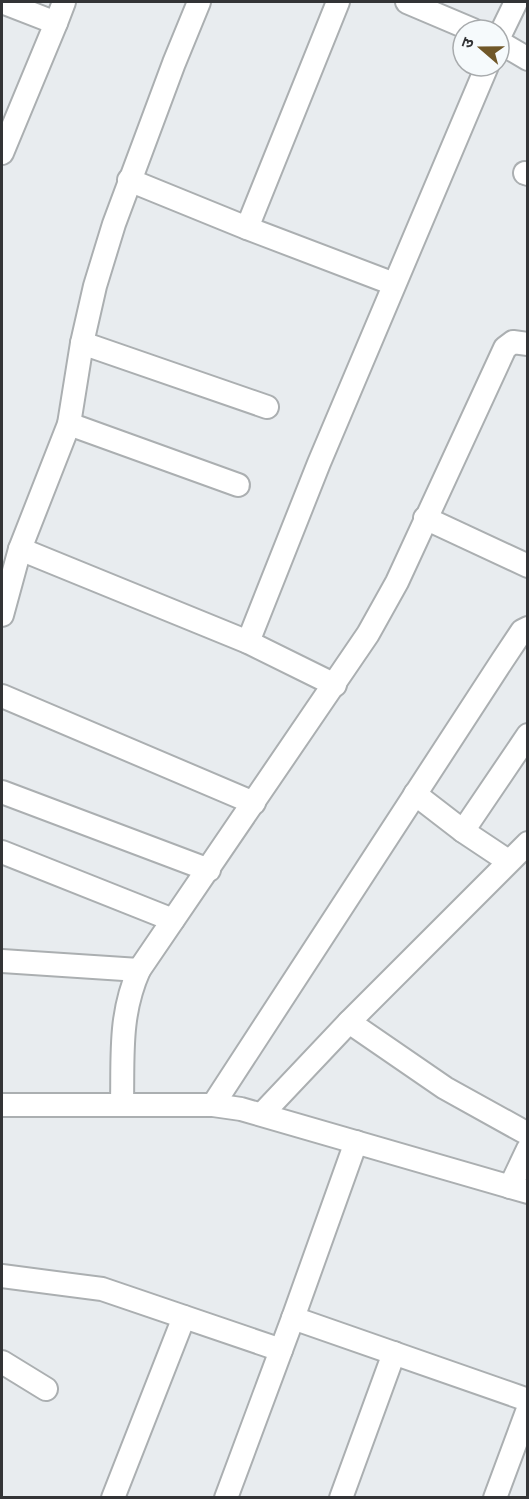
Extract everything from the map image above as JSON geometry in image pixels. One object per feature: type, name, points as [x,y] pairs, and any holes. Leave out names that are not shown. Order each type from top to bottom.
[{"type":"street","points":[[2,2],[56,23]]},
{"type":"street","points":[[4,140],[64,2]]},
{"type":"street","points":[[2,615],[20,549],[69,424],[82,344],[95,286],[129,180],[199,2]]},
{"type":"street","points":[[248,228],[338,2]]},
{"type":"street","points":[[407,2],[451,21]]},
{"type":"street","points":[[509,18],[516,2]]},
{"type":"street","points":[[511,47],[528,59]]},
{"type":"street","points":[[248,642],[319,463],[482,78]]},
{"type":"street","points":[[129,180],[394,284]]},
{"type":"street","points":[[122,1104],[123,1024],[130,992],[139,970],[368,634],[397,582],[505,348],[513,342],[528,344]]},
{"type":"street","points":[[82,344],[267,407]]},
{"type":"street","points":[[69,424],[238,485]]},
{"type":"street","points":[[425,518],[527,564]]},
{"type":"street","points":[[20,549],[248,642],[335,684]]},
{"type":"street","points":[[213,1105],[522,631],[528,628]]},
{"type":"street","points":[[2,696],[254,803]]},
{"type":"street","points":[[463,831],[528,735]]},
{"type":"street","points":[[2,792],[209,870]]},
{"type":"street","points":[[415,794],[463,831],[508,861]]},
{"type":"street","points":[[262,1114],[349,1022],[528,843]]},
{"type":"street","points":[[2,852],[173,920]]},
{"type":"street","points":[[2,961],[139,970]]},
{"type":"street","points":[[349,1022],[445,1088],[528,1134]]},
{"type":"street","points":[[2,1105],[213,1105],[262,1114],[519,1190],[528,1149]]},
{"type":"street","points":[[226,1497],[356,1142]]},
{"type":"street","points":[[2,1276],[102,1289],[281,1350]]},
{"type":"street","points":[[113,1497],[184,1317]]},
{"type":"street","points":[[293,1318],[528,1400]]},
{"type":"street","points":[[341,1497],[394,1353]]},
{"type":"street","points":[[2,1362],[46,1389]]},
{"type":"street","points":[[495,1497],[528,1409]]}]
